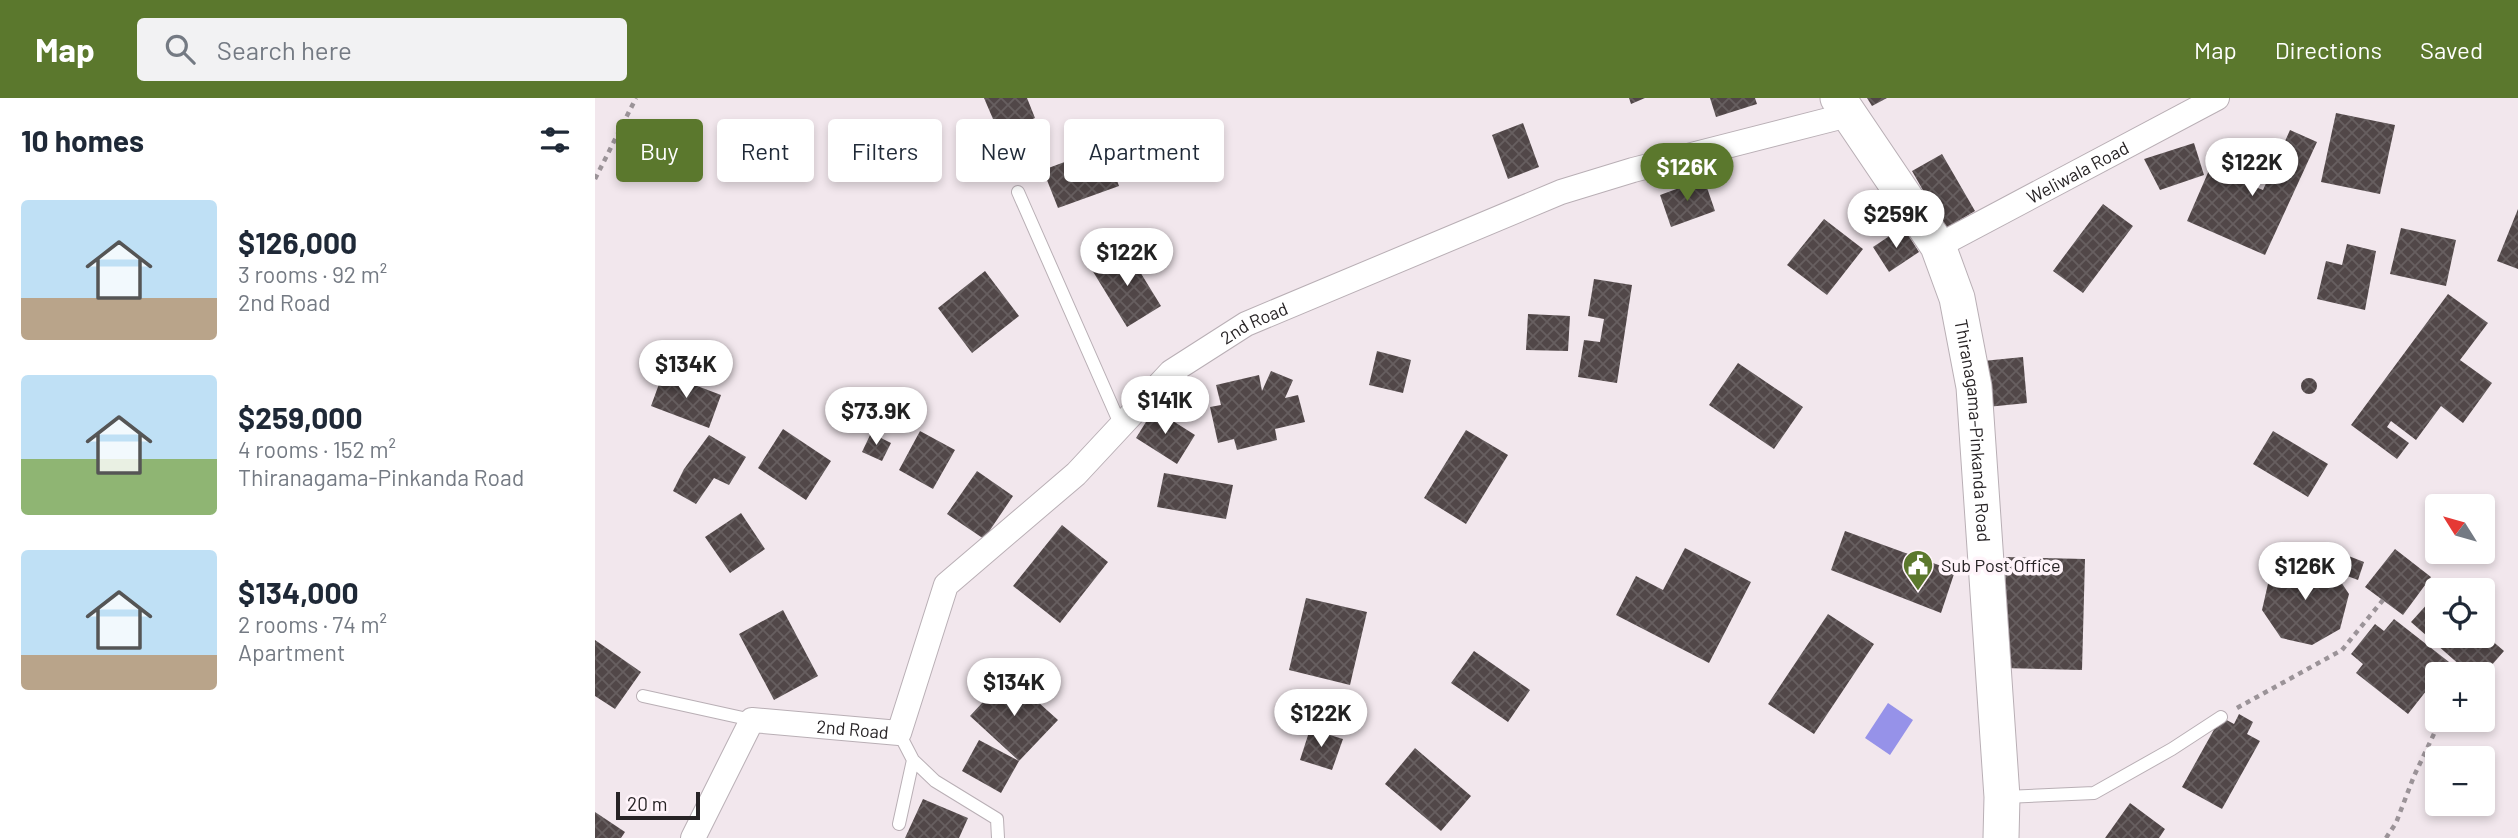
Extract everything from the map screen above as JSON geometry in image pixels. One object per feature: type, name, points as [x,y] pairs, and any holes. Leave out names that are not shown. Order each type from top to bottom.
[{"type":"street","name":"Weliwala Road","points":[[1938,246],[2217,98]]},
{"type":"street","name":"Thiranagama-Pinkanda Road","points":[[1843,107],[1938,246],[1957,298],[1974,387],[2002,797],[2001,838]]},
{"type":"street","name":"2nd Road","points":[[752,720],[899,733],[946,585],[1076,474],[1171,372],[1246,324],[1561,192],[1843,107]]},
{"type":"street","points":[[693,838],[752,720]]},
{"type":"lane","points":[[1018,192],[1121,426]]},
{"type":"lane","points":[[643,696],[752,720]]},
{"type":"lane","points":[[2002,797],[2094,793],[2172,749],[2221,717]]},
{"type":"lane","points":[[899,733],[913,760],[935,781],[997,819],[998,838]]},
{"type":"lane","points":[[899,824],[913,760]]},
{"type":"path","points":[[595,180],[636,98]]},
{"type":"path","points":[[2221,717],[2342,650],[2382,600]]},
{"type":"path","points":[[2386,838],[2396,823],[2435,732]]},
{"type":"shaded area","points":[[1888,703],[1913,720],[1890,755],[1865,738]]},
{"type":"building","points":[[984,98],[1027,98],[1035,118],[1033,119],[993,119]]},
{"type":"building","points":[[1629,98],[1645,98],[1631,104]]},
{"type":"building","points":[[1710,98],[1755,98],[1757,104],[1716,117]]},
{"type":"building","points":[[1867,98],[1887,98],[1872,106]]},
{"type":"building","points":[[2336,113],[2395,125],[2380,194],[2321,182]]},
{"type":"building","points":[[1523,123],[1539,167],[1508,179],[1492,135]]},
{"type":"building","points":[[2290,130],[2317,142],[2265,255],[2187,221],[2210,168],[2234,178],[2240,164],[2260,172],[2253,186],[2263,190]]},
{"type":"building","points":[[2194,143],[2204,175],[2160,190],[2144,159]]},
{"type":"building","points":[[1942,154],[1975,211],[1945,229],[1912,171]]},
{"type":"building","points":[[1064,162],[1064,182],[1118,182],[1119,186],[1058,208],[1048,182],[1050,182],[1050,167]]},
{"type":"building","points":[[1704,179],[1715,211],[1671,227],[1660,195]]},
{"type":"building","points":[[2103,204],[2133,226],[2083,293],[2053,271]]},
{"type":"building","points":[[2518,209],[2518,269],[2497,261]]},
{"type":"building","points":[[1824,219],[1863,249],[1827,295],[1787,265]]},
{"type":"building","points":[[1903,227],[1919,252],[1889,272],[1873,247]]},
{"type":"building","points":[[2401,228],[2456,240],[2446,286],[2390,274]]},
{"type":"building","points":[[2347,244],[2376,251],[2365,310],[2317,299],[2326,261],[2342,265]]},
{"type":"building","points":[[1126,249],[1161,306],[1127,327],[1092,270]]},
{"type":"building","points":[[985,271],[1019,316],[972,353],[938,308]]},
{"type":"building","points":[[1594,279],[1632,285],[1617,383],[1578,377],[1584,340],[1600,342],[1604,319],[1588,316]]},
{"type":"building","points":[[2448,294],[2488,323],[2460,360],[2492,383],[2463,423],[2441,406],[2416,440],[2391,421],[2387,427],[2409,443],[2397,459],[2351,425]]},
{"type":"building","points":[[1528,314],[1570,316],[1568,351],[1526,350]]},
{"type":"building","points":[[1377,351],[1411,360],[1403,393],[1369,385]]},
{"type":"building","points":[[2023,357],[2027,403],[1987,407],[1983,361]]},
{"type":"building","points":[[1738,363],[1803,407],[1774,449],[1709,405]]},
{"type":"building","points":[[1271,371],[1293,380],[1285,398],[1298,395],[1305,422],[1275,429],[1277,440],[1237,450],[1234,439],[1218,443],[1210,407],[1221,405],[1216,385],[1259,375],[1262,391]]},
{"type":"building","points":[[663,373],[721,395],[709,428],[651,406]]},
{"type":"building","points":[[2309,378],[2315,380],[2315,392],[2309,394],[2303,392],[2301,386],[2303,380]]},
{"type":"building","points":[[1154,409],[1195,435],[1177,464],[1136,438]]},
{"type":"building","points":[[783,429],[831,461],[806,500],[758,468]]},
{"type":"building","points":[[1466,430],[1508,455],[1466,524],[1424,498]]},
{"type":"building","points":[[920,431],[955,450],[933,489],[899,470]]},
{"type":"building","points":[[2273,431],[2328,464],[2308,497],[2253,464]]},
{"type":"building","points":[[871,433],[891,443],[882,461],[862,452]]},
{"type":"building","points":[[709,435],[746,457],[729,485],[714,478],[696,504],[673,491],[684,469]]},
{"type":"building","points":[[977,471],[1013,496],[984,539],[947,514]]},
{"type":"building","points":[[1164,473],[1233,485],[1226,519],[1157,507]]},
{"type":"building","points":[[741,513],[765,549],[730,573],[705,537]]},
{"type":"building","points":[[1062,525],[1108,562],[1060,623],[1013,586]]},
{"type":"building","name":"Sub Post Office","points":[[1845,531],[1955,571],[1941,613],[1831,570]]},
{"type":"building","points":[[1685,548],[1751,582],[1709,663],[1616,615],[1636,576],[1663,590]]},
{"type":"building","points":[[2395,549],[2431,577],[2425,578],[2425,585],[2403,615],[2365,587]]},
{"type":"building","points":[[2346,555],[2364,562],[2358,580],[2339,573]]},
{"type":"building","points":[[2006,557],[2085,559],[2082,670],[2002,668]]},
{"type":"building","points":[[2299,558],[2331,567],[2349,594],[2340,629],[2312,645],[2281,638],[2262,610],[2270,575]]},
{"type":"building","points":[[1306,598],[1367,612],[1350,685],[1289,670]]},
{"type":"building","points":[[2425,606],[2425,634],[2411,622]]},
{"type":"building","points":[[783,610],[818,676],[774,700],[739,634]]},
{"type":"building","points":[[1828,614],[1874,644],[1814,734],[1768,704]]},
{"type":"building","points":[[2394,619],[2425,643],[2425,648],[2431,648],[2449,662],[2425,662],[2425,692],[2408,714],[2356,673],[2363,664],[2351,654],[2375,624],[2384,631]]},
{"type":"building","points":[[595,640],[641,672],[615,709],[595,696]]},
{"type":"building","points":[[2495,643],[2504,651],[2494,662],[2456,662],[2440,648],[2495,648]]},
{"type":"building","points":[[1474,651],[1530,690],[1508,722],[1451,683]]},
{"type":"building","points":[[1008,675],[1058,720],[1019,761],[970,716]]},
{"type":"building","points":[[2239,714],[2253,722],[2247,734],[2260,741],[2222,809],[2182,787],[2221,717],[2234,724]]},
{"type":"building","points":[[1310,729],[1343,739],[1332,770],[1300,760]]},
{"type":"building","points":[[979,740],[1019,761],[1001,793],[962,771]]},
{"type":"building","points":[[1415,748],[1471,796],[1441,831],[1385,784]]},
{"type":"building","points":[[923,799],[968,818],[959,838],[905,838]]},
{"type":"building","points":[[2130,803],[2165,829],[2159,838],[2105,838]]},
{"type":"building","points":[[595,812],[625,832],[621,838],[595,838]]},
{"type":"place","name":"Sub Post Office","points":[[1918,592]]}]
